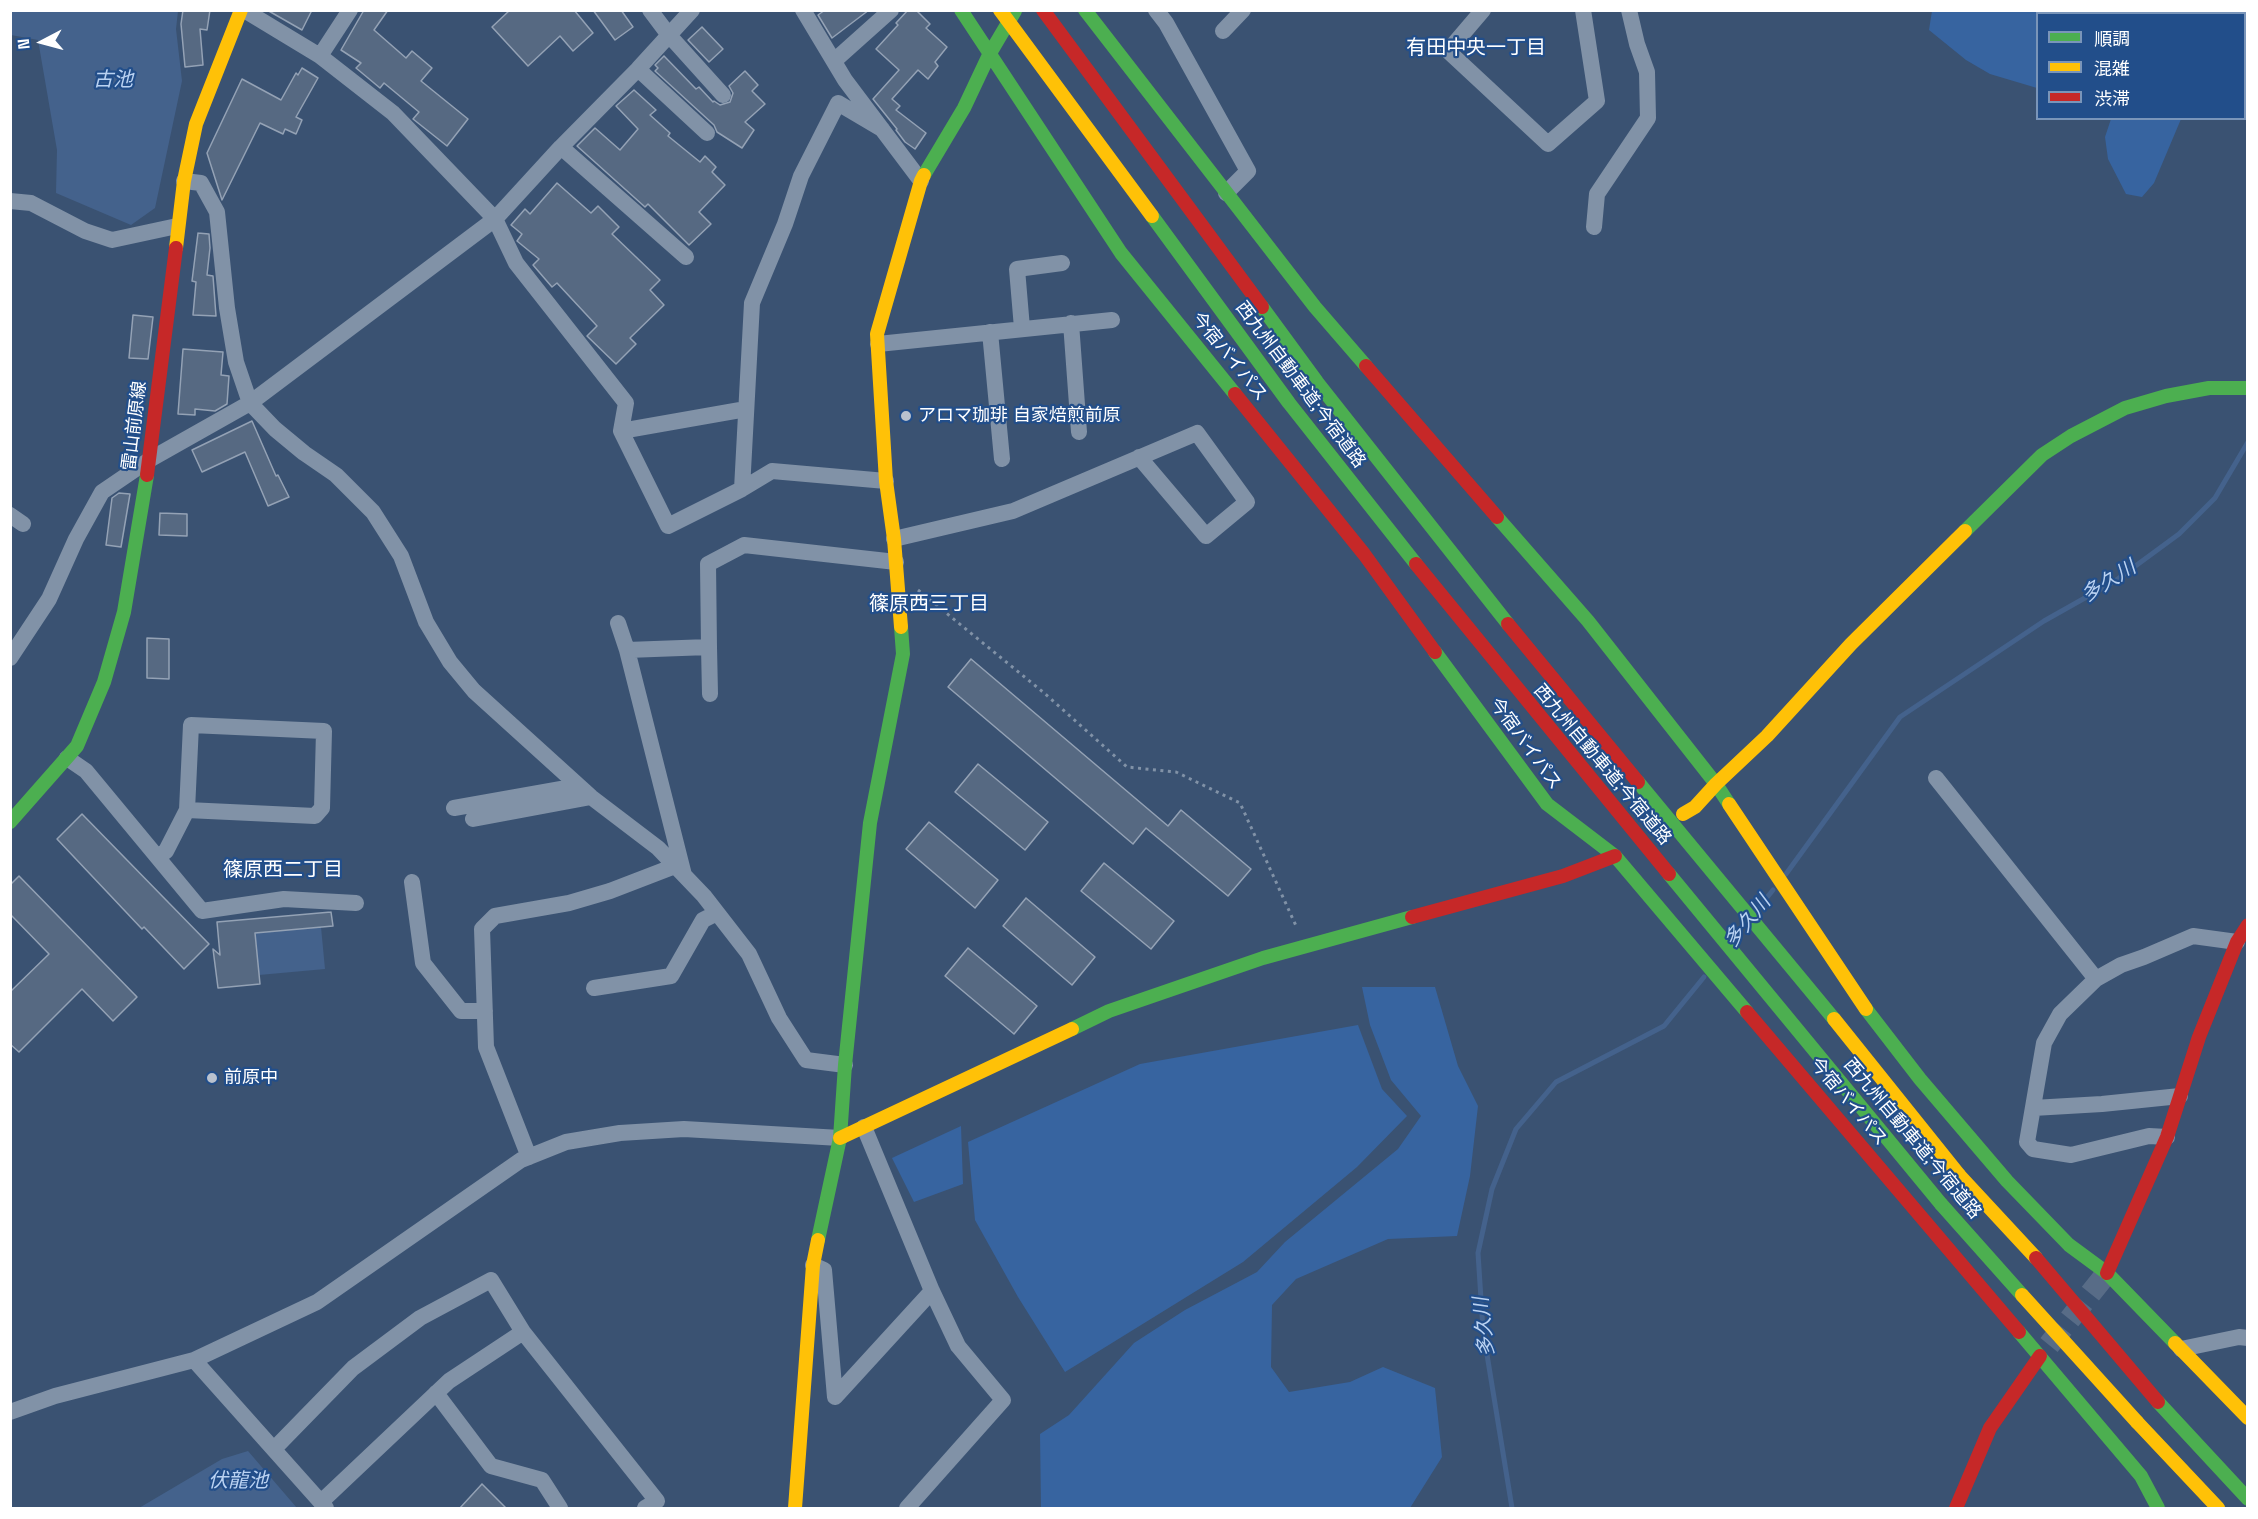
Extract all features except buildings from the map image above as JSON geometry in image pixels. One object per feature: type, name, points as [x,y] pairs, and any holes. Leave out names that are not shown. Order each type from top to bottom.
[{"type":"main road","name":"雷山前原線","points":[[10,822],[77,746],[104,682],[124,612],[149,460],[184,181],[196,124],[243,10]]},
{"type":"main road","name":"今宿バイパス","points":[[961,10],[1121,253],[1364,554],[1547,804],[1615,856],[2141,1476],[2158,1509]]},
{"type":"main road","name":"西九州自動車道;今宿道路","points":[[1000,10],[1289,403],[1472,635],[1941,1204],[2218,1509]]},
{"type":"main road","points":[[795,1509],[813,1266],[840,1138],[845,1065],[870,823],[903,654],[894,539],[886,481],[877,334],[921,181],[964,108],[989,55],[1015,10]]},
{"type":"main road","name":"西九州自動車道;今宿道路","points":[[1043,10],[1317,382],[1498,613],[1850,1038],[1959,1175],[2036,1258],[2158,1402],[2247,1498]]},
{"type":"main road","points":[[1085,10],[1315,307],[1588,621],[1716,784],[1874,1021],[1920,1079],[2007,1182],[2069,1245],[2107,1273],[2247,1418]]},
{"type":"main road","points":[[1683,814],[1695,807],[1767,736],[1851,644],[2042,455],[2071,436],[2125,408],[2166,396],[2209,388],[2247,388]]},
{"type":"main road","points":[[840,1138],[1109,1011],[1263,958],[1563,876],[1615,856]]},
{"type":"main road","points":[[2107,1273],[2167,1137],[2199,1037],[2237,942],[2247,925]]},
{"type":"main road","points":[[1956,1509],[1990,1428],[2040,1356]]},
{"type":"street","points":[[243,10],[320,56],[393,113],[495,219],[516,263],[626,403],[621,431],[668,526],[772,471],[886,481]]},
{"type":"street","points":[[320,56],[350,10]]},
{"type":"street","points":[[651,10],[668,34],[723,95]]},
{"type":"street","points":[[10,658],[49,599],[76,539],[102,492],[149,460],[250,403],[495,219],[692,10]]},
{"type":"street","points":[[803,10],[834,61],[921,181]]},
{"type":"street","points":[[834,61],[891,10]]},
{"type":"street","points":[[1156,10],[1166,23],[1248,171],[1226,193]]},
{"type":"street","points":[[1223,31],[1243,10]]},
{"type":"street","points":[[1483,10],[1448,51],[1548,144],[1597,101],[1583,10]]},
{"type":"street","points":[[1594,227],[1597,194],[1648,118],[1647,72],[1629,10]]},
{"type":"street","points":[[638,69],[707,133]]},
{"type":"street","points":[[741,489],[752,303],[785,224],[801,176],[838,104],[882,129]]},
{"type":"street","points":[[561,147],[686,257]]},
{"type":"street","points":[[184,181],[201,183],[217,212],[227,308],[236,362],[250,403],[282,435],[336,475],[373,512],[401,556],[426,622],[450,662],[474,691],[585,791],[658,848],[680,871],[749,954],[779,1018],[806,1060],[845,1065]]},
{"type":"street","points":[[10,201],[31,203],[85,231],[112,240],[177,226]]},
{"type":"street","points":[[1022,328],[1017,269],[1062,263]]},
{"type":"street","points":[[878,344],[1112,320]]},
{"type":"street","points":[[1071,323],[1079,432]]},
{"type":"street","points":[[990,332],[1002,459]]},
{"type":"street","points":[[621,431],[746,409]]},
{"type":"street","points":[[894,539],[1013,511],[1139,457],[1197,433],[1247,502],[1206,536],[1139,457]]},
{"type":"street","points":[[710,693],[708,564],[744,545],[896,568]]},
{"type":"street","points":[[618,623],[627,650],[680,871]]},
{"type":"street","points":[[627,650],[709,647]]},
{"type":"street","points":[[158,857],[166,851],[187,810],[191,725],[324,731],[322,808],[315,816],[187,810]]},
{"type":"street","points":[[67,758],[86,771],[202,911],[284,899],[356,903]]},
{"type":"street","points":[[1936,778],[2096,979]]},
{"type":"street","points":[[454,808],[585,791]]},
{"type":"street","points":[[473,819],[585,791]]},
{"type":"street","points":[[528,1157],[486,1047],[482,929],[495,916],[568,903],[680,871]]},
{"type":"street","points":[[412,882],[423,963],[461,1011],[485,1011]]},
{"type":"street","points":[[594,988],[671,976],[703,920],[717,913]]},
{"type":"street","points":[[2167,1137],[2149,1136],[2071,1155],[2033,1149],[2027,1142],[2044,1043],[2060,1014],[2096,979],[2121,965],[2193,936],[2237,942]]},
{"type":"street","points":[[2033,1108],[2180,1096]]},
{"type":"street","points":[[864,1127],[932,1291],[958,1346],[1003,1400],[907,1509]]},
{"type":"street","points":[[10,1412],[55,1396],[194,1360],[317,1302],[521,1160],[566,1142],[620,1133],[684,1129],[840,1138]]},
{"type":"street","points":[[813,1266],[825,1270],[835,1397],[932,1291]]},
{"type":"street","points":[[274,1449],[353,1368],[420,1318],[491,1280],[523,1332],[657,1502],[645,1509]]},
{"type":"street","points":[[194,1360],[323,1505],[449,1381],[523,1332]]},
{"type":"street","points":[[2181,1349],[2239,1337],[2247,1338]]},
{"type":"street","points":[[436,1393],[491,1466],[542,1480],[560,1509]]},
{"type":"path","points":[[896,568],[1043,692],[1127,767],[1176,772],[1239,803],[1306,946]]},
{"type":"shaded area","points":[[1932,11],[2247,11],[2246,41],[2246,12],[2036,12],[2036,88],[1990,74],[1966,60],[1929,30]]},
{"type":"shaded area","points":[[2111,120],[2181,120],[2154,183],[2142,197],[2126,194],[2108,159],[2105,137]]},
{"type":"shaded area","points":[[1362,987],[1435,987],[1458,1066],[1478,1106],[1470,1176],[1457,1236],[1388,1239],[1296,1279],[1272,1305],[1271,1367],[1289,1392],[1350,1382],[1383,1367],[1435,1388],[1442,1457],[1410,1508],[1041,1508],[1040,1434],[1069,1415],[1134,1343],[1185,1310],[1257,1272],[1285,1242],[1398,1149],[1421,1116],[1391,1080],[1370,1025]]},
{"type":"shaded area","points":[[1358,1025],[1382,1089],[1407,1116],[1357,1167],[1243,1262],[1065,1372],[1018,1297],[975,1220],[968,1142],[1140,1064]]},
{"type":"shaded area","points":[[961,1126],[963,1184],[914,1202],[892,1158]]},
{"type":"water","name":"古池","points":[[10,11],[178,11],[176,29],[182,81],[155,208],[131,225],[56,193],[57,150],[38,40],[11,35]]},
{"type":"water","points":[[321,927],[325,969],[259,975],[255,933]]},
{"type":"water","name":"伏龍池","points":[[248,1451],[297,1508],[139,1508],[222,1459]]},
{"type":"waterway","name":"多久川","points":[[1786,874],[1900,717],[2044,621],[2115,581],[2179,534],[2215,498],[2248,442]]},
{"type":"waterway","name":"多久川","points":[[1756,911],[1773,890]]},
{"type":"waterway","name":"多久川","points":[[1512,1508],[1483,1330],[1478,1253],[1492,1189],[1516,1129],[1556,1082],[1664,1026],[1704,977]]},
{"type":"tunnel","points":[[2049,1345],[2107,1273]]},
{"type":"traffic: fast","points":[[961,10],[1121,253],[1235,394]]},
{"type":"traffic: fast","points":[[1085,10],[1315,307],[1366,366]]},
{"type":"traffic: fast","points":[[924,175],[964,108],[989,55],[1015,11]]},
{"type":"traffic: fast","points":[[1152,216],[1289,403],[1416,564]]},
{"type":"traffic: fast","points":[[1262,307],[1317,382],[1508,624]]},
{"type":"traffic: fast","points":[[1965,531],[2042,455],[2071,436],[2125,408],[2166,396],[2209,388],[2248,388]]},
{"type":"traffic: fast","points":[[10,822],[77,746],[104,682],[124,612],[147,475]]},
{"type":"traffic: fast","points":[[1497,517],[1588,621],[1716,784],[1729,804]]},
{"type":"traffic: fast","points":[[818,1240],[840,1138],[845,1065],[870,823],[903,654],[901,627]]},
{"type":"traffic: fast","points":[[1435,652],[1547,804],[1615,856],[1747,1012]]},
{"type":"traffic: fast","points":[[1638,782],[1834,1019]]},
{"type":"traffic: fast","points":[[1669,874],[1941,1204]]},
{"type":"traffic: fast","points":[[1072,1029],[1109,1011],[1263,958],[1412,917]]},
{"type":"traffic: fast","points":[[1866,1009],[1920,1079],[2007,1181],[2069,1245],[2107,1273],[2175,1343]]},
{"type":"traffic: fast","points":[[1941,1204],[2022,1295]]},
{"type":"traffic: fast","points":[[2019,1332],[2141,1476],[2158,1508]]},
{"type":"traffic: fast","points":[[2158,1402],[2248,1499]]},
{"type":"traffic: slow","points":[[176,248],[184,181],[196,124],[241,10]]},
{"type":"traffic: slow","points":[[1000,10],[1152,216]]},
{"type":"traffic: slow","points":[[901,627],[894,539],[886,481],[877,334],[924,175]]},
{"type":"traffic: slow","points":[[1683,814],[1695,807],[1767,736],[1851,644],[1965,531]]},
{"type":"traffic: slow","points":[[1729,804],[1866,1009]]},
{"type":"traffic: slow","points":[[1834,1019],[1959,1175]]},
{"type":"traffic: slow","points":[[840,1138],[1072,1029]]},
{"type":"traffic: slow","points":[[1959,1175],[2036,1258]]},
{"type":"traffic: slow","points":[[795,1508],[813,1265],[818,1240]]},
{"type":"traffic: slow","points":[[2022,1295],[2137,1422]]},
{"type":"traffic: slow","points":[[2175,1343],[2248,1418]]},
{"type":"traffic: slow","points":[[2137,1422],[2218,1508]]},
{"type":"traffic: jam","points":[[1043,10],[1262,307]]},
{"type":"traffic: jam","points":[[147,475],[176,248]]},
{"type":"traffic: jam","points":[[1366,366],[1497,517]]},
{"type":"traffic: jam","points":[[1235,394],[1364,554],[1435,652]]},
{"type":"traffic: jam","points":[[1416,564],[1669,874]]},
{"type":"traffic: jam","points":[[1508,624],[1638,782]]},
{"type":"traffic: jam","points":[[1412,917],[1563,876],[1615,856]]},
{"type":"traffic: jam","points":[[2107,1273],[2167,1137],[2199,1037],[2237,942],[2248,925]]},
{"type":"traffic: jam","points":[[1747,1012],[2019,1332]]},
{"type":"traffic: jam","points":[[2036,1258],[2158,1402]]},
{"type":"traffic: jam","points":[[1956,1508],[1990,1428],[2040,1356]]},
{"type":"place","name":"アロマ珈琲 自家焙煎前原","points":[[906,416]]},
{"type":"place","name":"前原中","points":[[212,1078]]},
{"type":"district","name":"有田中央一丁目","points":[[1476,49]]},
{"type":"district","name":"篠原西三丁目","points":[[929,605]]},
{"type":"district","name":"篠原西二丁目","points":[[283,871]]}]
